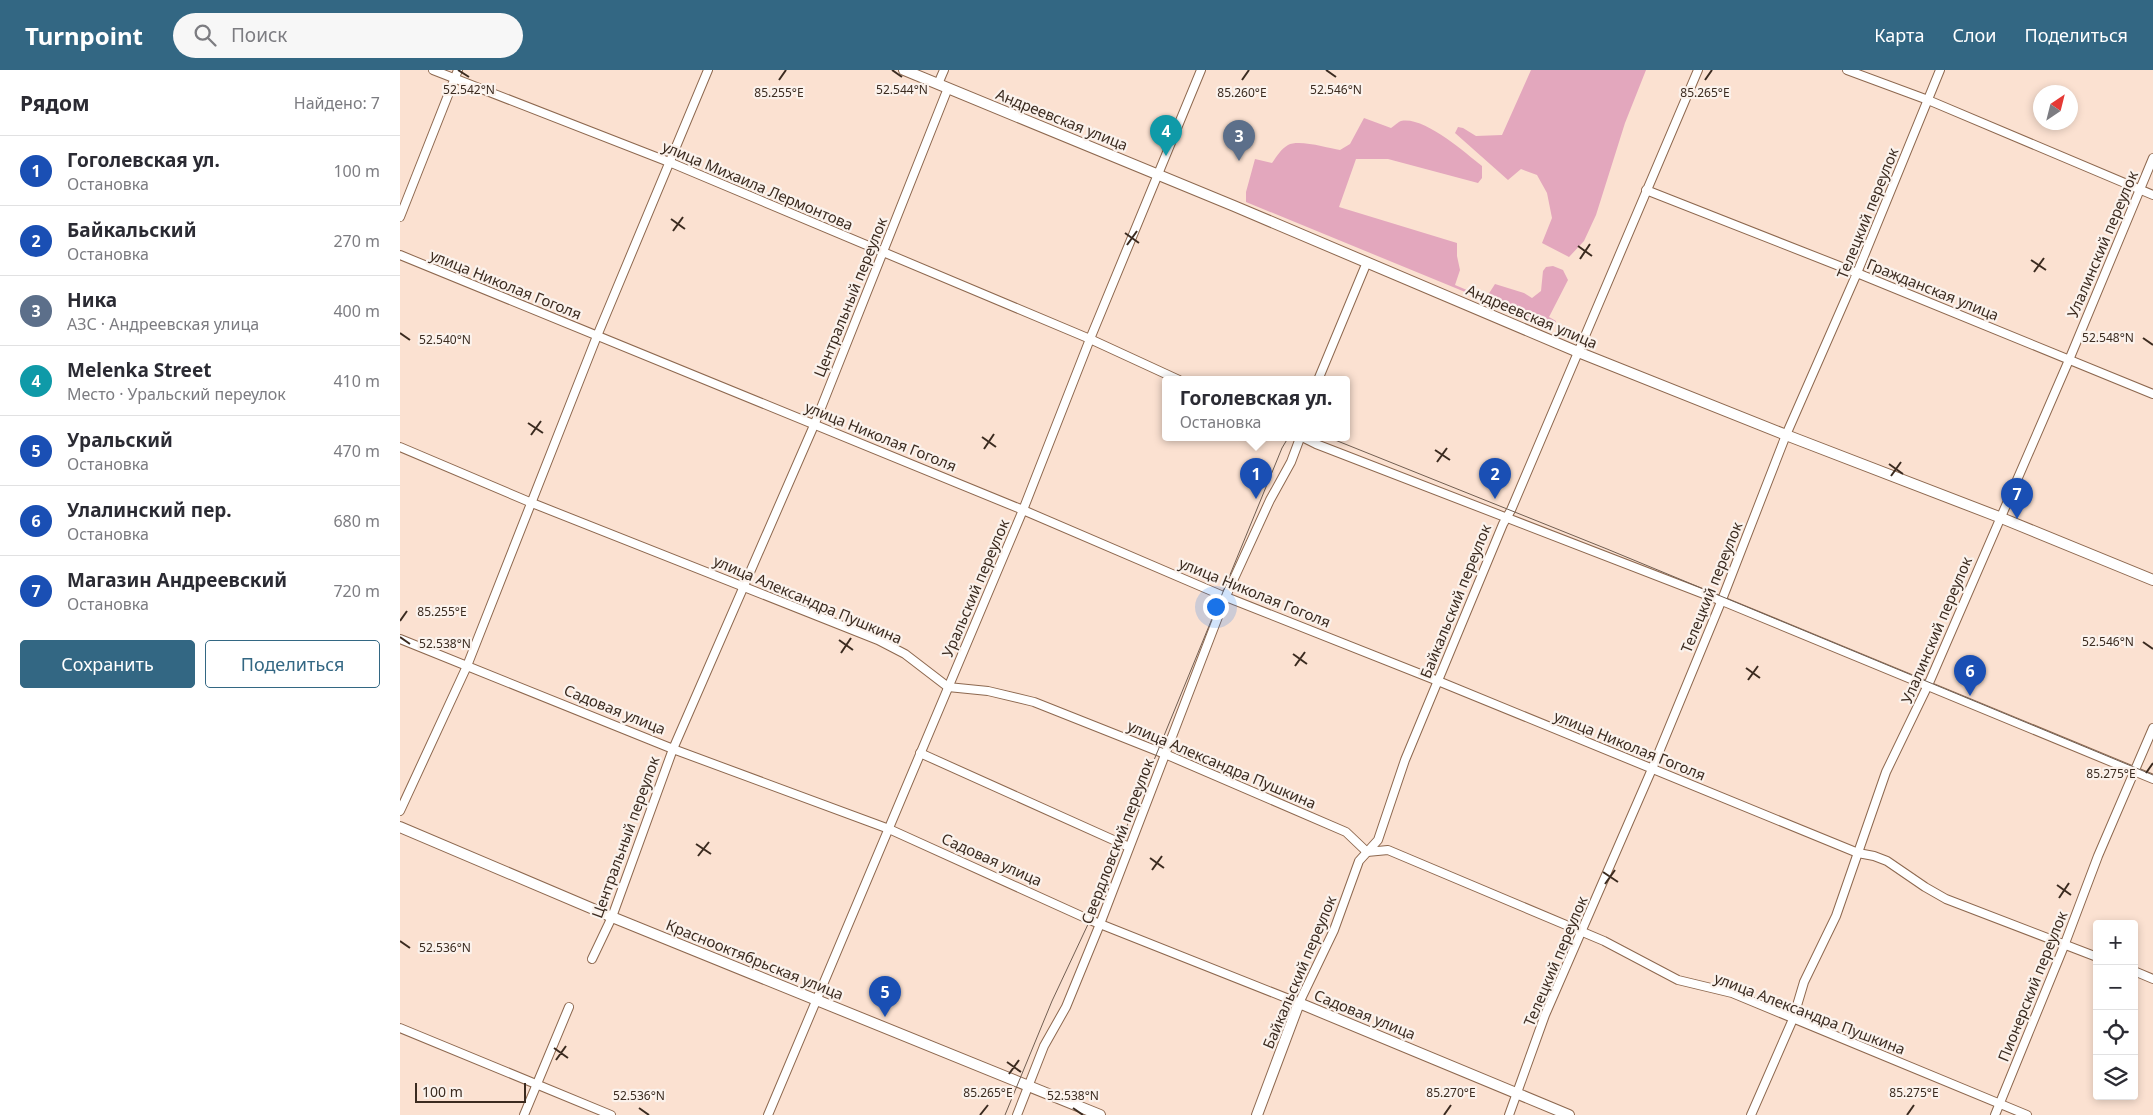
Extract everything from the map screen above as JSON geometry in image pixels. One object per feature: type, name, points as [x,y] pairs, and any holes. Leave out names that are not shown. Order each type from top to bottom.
[{"type":"street","name":"улица Михаила Лермонтова","points":[[433,70],[669,162],[1090,338],[1171,376]]},
{"type":"street","points":[[400,217],[458,70]]},
{"type":"street","points":[[400,811],[467,666],[597,336],[708,70]]},
{"type":"street","name":"Андреевская улица","points":[[904,70],[1367,262],[1578,352],[1786,436],[1999,517],[2153,580]]},
{"type":"street","name":"Центральный переулок","points":[[592,959],[612,917],[673,749],[815,423],[884,252],[943,86],[944,70]]},
{"type":"street","name":"Уральский переулок","points":[[768,1115],[1023,510],[1090,338],[1201,70]]},
{"type":"street","name":"Байкальский переулок","points":[[1257,1115],[1299,1003],[1334,930],[1359,861],[1378,840],[1405,760],[1503,524],[1698,70]]},
{"type":"street","points":[[1847,70],[1928,100],[2153,195]]},
{"type":"street","name":"Телецкий переулок","points":[[1509,1115],[1545,1015],[1652,769],[1722,601],[1786,436],[1857,273],[1940,70]]},
{"type":"street","name":"Улалинский переулок","points":[[1751,1115],[1793,1019],[1804,982],[1836,916],[1886,772],[1928,686],[1999,517],[2069,360],[2153,158]]},
{"type":"street","name":"Гражданская улица","points":[[1646,190],[1857,273],[2153,394]]},
{"type":"street","name":"улица Николая Гоголя","points":[[400,255],[815,423],[1226,596],[1858,854],[1874,856],[1887,861],[1924,887],[1946,899],[2093,956]]},
{"type":"street","points":[[1320,376],[1367,262]]},
{"type":"street","name":"Свердловский переулок","points":[[1017,1115],[1044,1046],[1066,1007],[1100,924],[1226,596],[1271,498],[1291,462],[1299,441]]},
{"type":"street","points":[[1310,441],[1722,601],[2153,779]]},
{"type":"street","name":"улица Александра Пушкина","points":[[400,448],[532,503],[743,585],[891,646],[948,687],[988,691],[1034,702],[1165,754],[1346,832],[1367,852],[1388,850],[1604,941],[1678,980],[1732,994],[2027,1115]]},
{"type":"street","name":"Садовая улица","points":[[400,638],[673,749],[889,829],[1100,924],[1299,1003],[1569,1115]]},
{"type":"street","name":"Пионерский переулок","points":[[1995,1115],[2064,946],[2098,856],[2153,728]]},
{"type":"street","points":[[920,753],[1129,847]]},
{"type":"street","name":"Краснооктябрьская улица","points":[[400,827],[816,1001],[1100,1115]]},
{"type":"street","points":[[2138,973],[2153,979]]},
{"type":"street","points":[[524,1115],[569,1007]]},
{"type":"street","points":[[400,1028],[611,1115]]},
{"type":"shaded area","points":[[1531,70],[1646,70],[1625,123],[1596,215],[1584,241],[1569,257],[1542,243],[1552,218],[1547,193],[1537,175],[1521,169],[1508,180],[1455,133],[1458,127],[1476,136],[1502,135]]},
{"type":"shaded area","points":[[1364,118],[1391,128],[1401,121],[1410,121],[1432,129],[1455,144],[1482,166],[1482,178],[1478,183],[1388,159],[1356,159],[1339,207],[1457,243],[1460,270],[1455,285],[1486,298],[1495,284],[1524,293],[1532,298],[1541,291],[1543,271],[1546,267],[1553,266],[1563,270],[1568,280],[1549,317],[1556,321],[1553,328],[1246,202],[1246,192],[1255,159],[1272,163],[1283,149],[1293,143],[1306,143],[1340,150],[1350,144]]},
{"type":"tram line","points":[[1005,1115],[1052,1001],[1090,920],[1286,441]]},
{"type":"tram line","points":[[1337,441],[1607,549],[2153,775]]},
{"type":"place","name":"Melenka Street","points":[[1166,156]]},
{"type":"place","name":"Ника","points":[[1239,161]]},
{"type":"place","name":"Гоголевская ул.","points":[[1256,499]]},
{"type":"place","name":"Байкальский","points":[[1495,499]]},
{"type":"place","name":"Магазин Андреевский","points":[[2017,519]]},
{"type":"place","name":"Улалинский пер.","points":[[1970,696]]},
{"type":"place","name":"Уральский","points":[[885,1017]]}]
